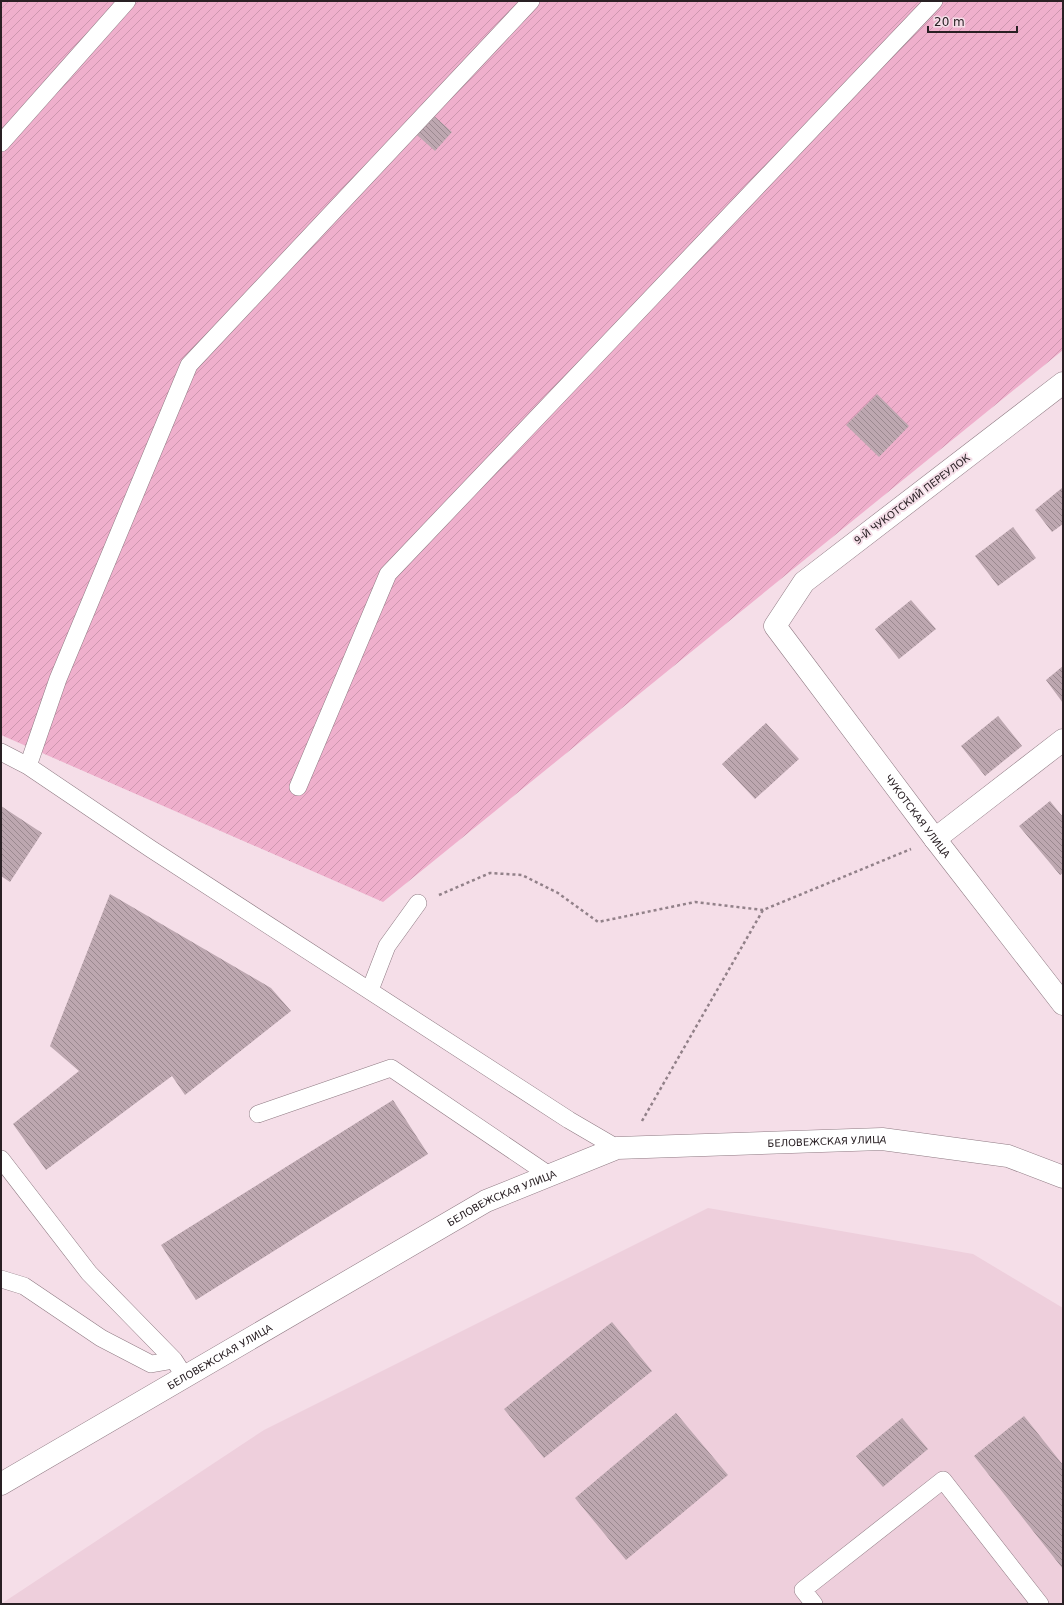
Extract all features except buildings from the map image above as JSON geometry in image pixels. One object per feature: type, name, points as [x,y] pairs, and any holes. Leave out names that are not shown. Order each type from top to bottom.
[{"type":"street","name":"9-Й ЧУКОТСКИЙ ПЕРЕУЛОК","points":[[775,626],[804,582],[1063,383]]},
{"type":"street","name":"ЧУКОТСКАЯ УЛИЦА","points":[[775,626],[935,839],[1063,1004]]},
{"type":"street","points":[[935,839],[1063,740]]},
{"type":"street","name":"БЕЛОВЕЖСКАЯ УЛИЦА","points":[[1,1484],[179,1368],[486,1201],[549,1175],[622,1148],[882,1139],[1008,1156],[1063,1177]]},
{"type":"lane","points":[[1,143],[127,1]]},
{"type":"lane","points":[[28,766],[58,679],[190,365],[531,1]]},
{"type":"lane","points":[[298,787],[388,574],[934,1]]},
{"type":"lane","points":[[1,752],[28,766],[151,849],[569,1120],[622,1148]]},
{"type":"lane","points":[[370,990],[387,946],[418,903]]},
{"type":"lane","points":[[258,1114],[391,1068],[549,1175]]},
{"type":"lane","points":[[1,1159],[89,1273],[179,1368]]},
{"type":"lane","points":[[1,1279],[24,1286],[101,1338],[151,1364],[179,1368]]},
{"type":"lane","points":[[814,1604],[803,1590],[943,1480],[1040,1604]]},
{"type":"path","points":[[418,903],[490,873],[522,875],[558,893],[598,922],[695,902],[763,910],[935,839]]},
{"type":"path","points":[[622,1148],[763,910]]},
{"type":"shaded area","points":[[1,1],[1063,1],[1063,350],[383,902],[1,735]]},
{"type":"shaded area","points":[[708,1208],[973,1254],[1063,1308],[1063,1604],[1,1604],[264,1430]]}]
